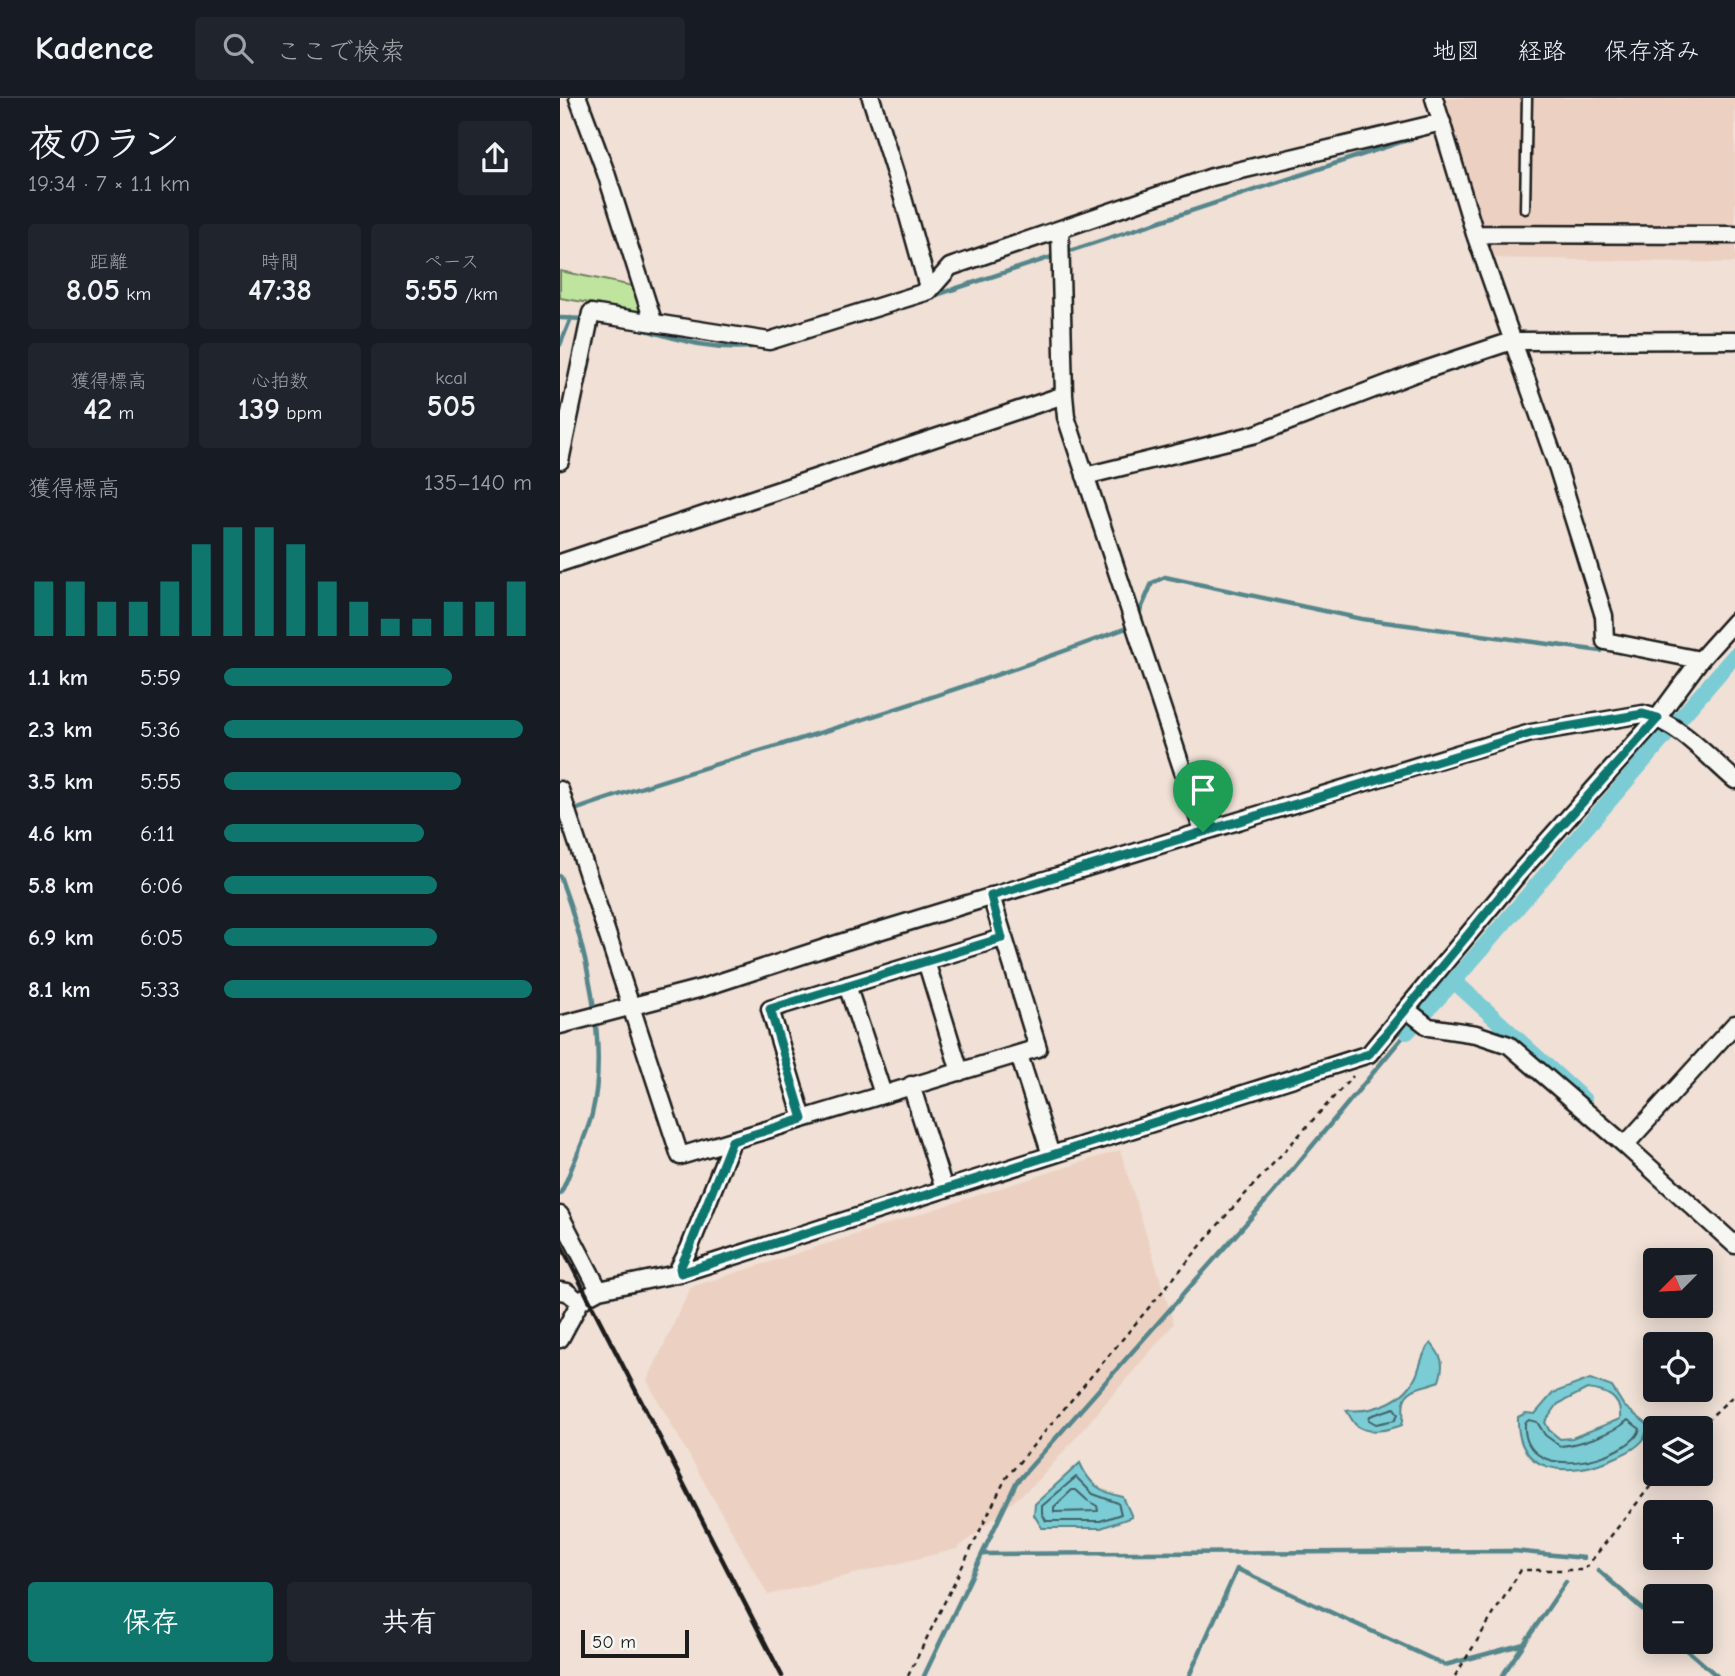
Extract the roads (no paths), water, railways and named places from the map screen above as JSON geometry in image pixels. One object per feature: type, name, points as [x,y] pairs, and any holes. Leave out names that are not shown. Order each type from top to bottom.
[{"type":"street","points":[[578,98],[606,173],[653,321]]},
{"type":"street","points":[[871,98],[929,291]]},
{"type":"street","points":[[1434,98],[1475,234],[1558,469],[1604,615],[1605,641],[1700,660]]},
{"type":"street","points":[[560,461],[565,409],[591,313],[769,341],[929,291],[950,267],[1212,177],[1442,122]]},
{"type":"street","points":[[1060,230],[1063,395],[1066,417],[1203,832]]},
{"type":"street","points":[[1475,234],[1735,235]]},
{"type":"street","points":[[1085,476],[1256,434],[1413,374],[1512,341],[1735,340]]},
{"type":"street","points":[[560,563],[1063,395]]},
{"type":"street","points":[[560,1339],[580,1302],[599,1290],[681,1273],[1369,1054],[1519,873],[1658,718],[1700,660],[1735,621]]},
{"type":"street","points":[[560,1025],[702,988],[991,896],[1531,733],[1643,714],[1658,718],[1677,730],[1735,780]]},
{"type":"street","points":[[560,790],[680,1156],[1038,1048],[991,896]]},
{"type":"street","points":[[803,1119],[770,1009],[1002,938]]},
{"type":"street","points":[[926,961],[960,1072]]},
{"type":"street","points":[[847,985],[883,1094]]},
{"type":"street","points":[[1407,1010],[1429,1027],[1476,1034],[1509,1045],[1735,1245]]},
{"type":"street","points":[[1625,1145],[1735,1024]]},
{"type":"street","points":[[1019,1055],[1051,1155]]},
{"type":"street","points":[[911,1086],[944,1189]]},
{"type":"street","points":[[681,1273],[680,1268],[732,1141]]},
{"type":"street","points":[[560,1215],[599,1290]]},
{"type":"street","points":[[560,1291],[568,1292],[580,1302]]},
{"type":"lane","points":[[1525,209],[1527,98]]},
{"type":"water","points":[[1431,1343],[1441,1360],[1439,1381],[1414,1390],[1406,1396],[1402,1425],[1372,1431],[1356,1425],[1346,1410],[1377,1407],[1397,1398],[1412,1383]]},
{"type":"water","points":[[1590,1379],[1612,1387],[1624,1406],[1643,1421],[1643,1439],[1628,1452],[1594,1465],[1578,1469],[1548,1467],[1535,1461],[1526,1451],[1520,1436],[1518,1417],[1526,1413],[1535,1414],[1553,1393]],"holes":[[[1587,1389],[1606,1393],[1618,1405],[1620,1419],[1572,1438],[1560,1439],[1549,1430],[1545,1422],[1558,1404]]]},
{"type":"water","points":[[1080,1463],[1096,1486],[1123,1497],[1132,1517],[1101,1528],[1042,1528],[1034,1515],[1035,1504]]},
{"type":"waterway","points":[[933,296],[1428,133]]},
{"type":"waterway","points":[[560,318],[586,319]]},
{"type":"waterway","points":[[560,345],[571,318]]},
{"type":"waterway","points":[[636,327],[712,346],[761,346]]},
{"type":"waterway","points":[[1138,616],[1152,583],[1165,577],[1362,619],[1601,651]]},
{"type":"waterway","points":[[572,811],[926,699],[1132,626]]},
{"type":"waterway","points":[[1407,1032],[1735,655]]},
{"type":"waterway","points":[[560,876],[586,962],[598,1056],[592,1114],[560,1194]]},
{"type":"waterway","points":[[1454,981],[1584,1100]]},
{"type":"waterway","points":[[924,1676],[1016,1483],[1273,1193],[1407,1032]]},
{"type":"waterway","points":[[983,1554],[1514,1551],[1584,1558]]},
{"type":"waterway","points":[[1189,1676],[1237,1569],[1445,1665],[1524,1644]]},
{"type":"waterway","points":[[1598,1570],[1643,1610]]},
{"type":"waterway","points":[[1502,1676],[1566,1582]]},
{"type":"waterway","points":[[1692,1654],[1717,1676]]},
{"type":"railway","points":[[560,1243],[782,1676]]}]
